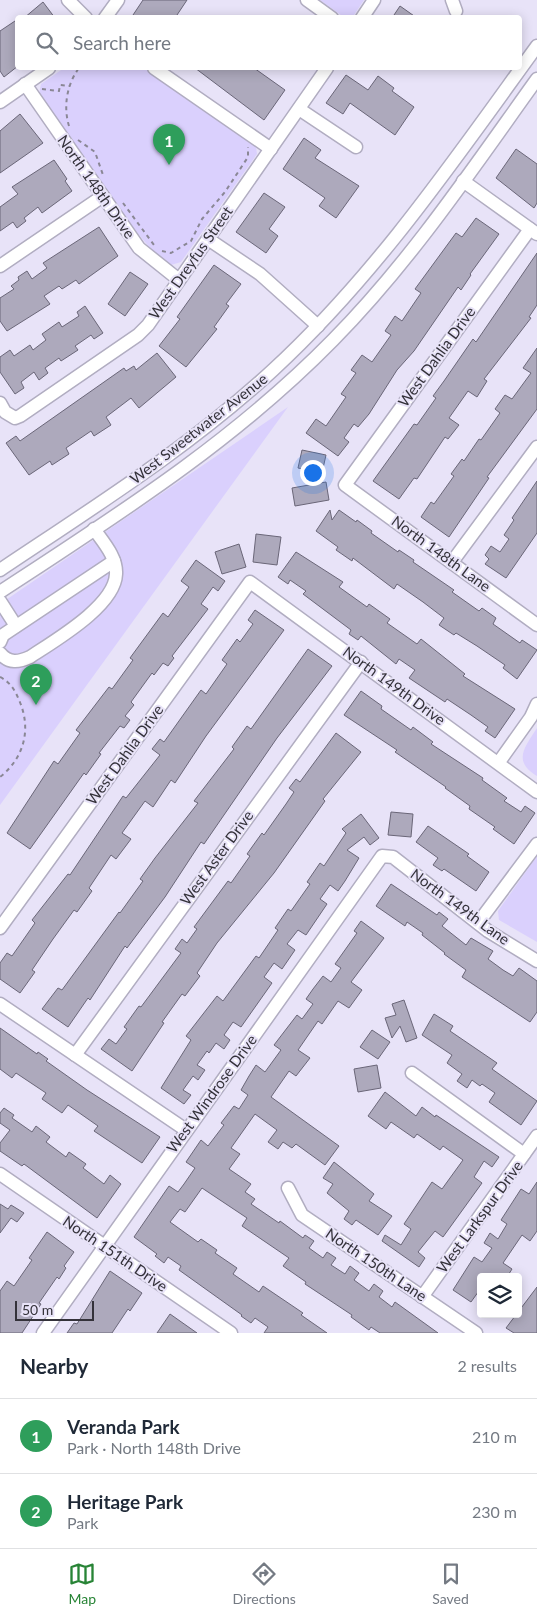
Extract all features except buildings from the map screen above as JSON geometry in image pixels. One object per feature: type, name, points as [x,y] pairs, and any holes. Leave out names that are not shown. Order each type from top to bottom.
[{"type":"street","points":[[68,0],[83,15]]},
{"type":"street","points":[[108,15],[118,0]]},
{"type":"street","points":[[307,0],[328,15]]},
{"type":"street","points":[[364,15],[374,0]]},
{"type":"street","name":"West Sweetwater Avenue","points":[[522,66],[537,46]]},
{"type":"street","points":[[0,102],[46,70]]},
{"type":"street","points":[[157,70],[271,149]]},
{"type":"street","name":"West Dreyfus Street","points":[[0,402],[5,412],[15,418],[20,416],[138,335],[148,325],[326,70]]},
{"type":"street","name":"West Sweetwater Avenue","points":[[0,570],[176,451],[272,371],[318,326],[379,260],[519,70]]},
{"type":"street","name":"West Sweetwater Avenue","points":[[0,592],[205,454],[302,371],[397,269],[537,79]]},
{"type":"street","name":"North 148th Drive","points":[[25,84],[139,248],[179,280]]},
{"type":"street","points":[[298,109],[356,147]]},
{"type":"street","points":[[463,181],[533,232]]},
{"type":"street","points":[[0,266],[103,196]]},
{"type":"street","name":"West Dahlia Drive","points":[[345,484],[533,232]]},
{"type":"street","points":[[208,240],[260,274],[318,326]]},
{"type":"street","points":[[452,562],[537,448]]},
{"type":"street","name":"North 148th Lane","points":[[345,484],[537,625]]},
{"type":"street","points":[[0,653],[10,661],[21,661],[89,616],[113,584],[116,575],[114,561],[94,529]]},
{"type":"street","points":[[1,636],[114,561]]},
{"type":"street","name":"West Dahlia Drive","points":[[0,928],[250,582]]},
{"type":"street","name":"North 149th Drive","points":[[250,582],[537,792]]},
{"type":"street","points":[[0,601],[16,626]]},
{"type":"street","name":"West Aster Drive","points":[[75,1055],[360,662]]},
{"type":"street","points":[[498,762],[531,717],[537,704]]},
{"type":"street","points":[[478,923],[537,844]]},
{"type":"street","name":"North 149th Lane","points":[[382,856],[393,857],[478,923],[537,961]]},
{"type":"street","name":"West Windrose Drive","points":[[43,1333],[103,1245],[382,856]]},
{"type":"street","points":[[0,1004],[186,1130]]},
{"type":"street","points":[[412,1073],[524,1154]]},
{"type":"street","name":"West Larkspur Drive","points":[[422,1297],[537,1136]]},
{"type":"street","name":"North 151th Drive","points":[[0,1174],[103,1245],[222,1331]]},
{"type":"street","name":"North 150th Lane","points":[[288,1188],[302,1214],[476,1333]]},
{"type":"path","points":[[71,130],[66,111],[70,86],[78,70]]},
{"type":"path","points":[[42,89],[59,91],[60,85],[70,86]]},
{"type":"path","points":[[77,139],[95,152],[104,177]]},
{"type":"path","points":[[120,200],[158,248],[171,253],[178,251],[191,241],[202,219],[225,192],[248,157],[248,147]]},
{"type":"path","points":[[0,677],[6,680],[16,692],[26,722],[26,736],[21,751],[10,769],[0,777]]},
{"type":"shaded area","points":[[320,0],[364,0],[354,15],[341,15]]},
{"type":"shaded area","points":[[61,70],[148,70],[256,147],[257,154],[181,262],[171,265],[150,248],[120,212],[39,94],[41,84]]},
{"type":"shaded area","points":[[288,407],[0,805],[0,604]]},
{"type":"shaded area","points":[[537,728],[537,776],[525,765],[523,754],[528,741]]},
{"type":"shaded area","points":[[537,856],[537,942],[499,920],[498,911]]},
{"type":"place","name":"Veranda Park","points":[[169,165]]},
{"type":"place","name":"Heritage Park","points":[[36,705]]}]
